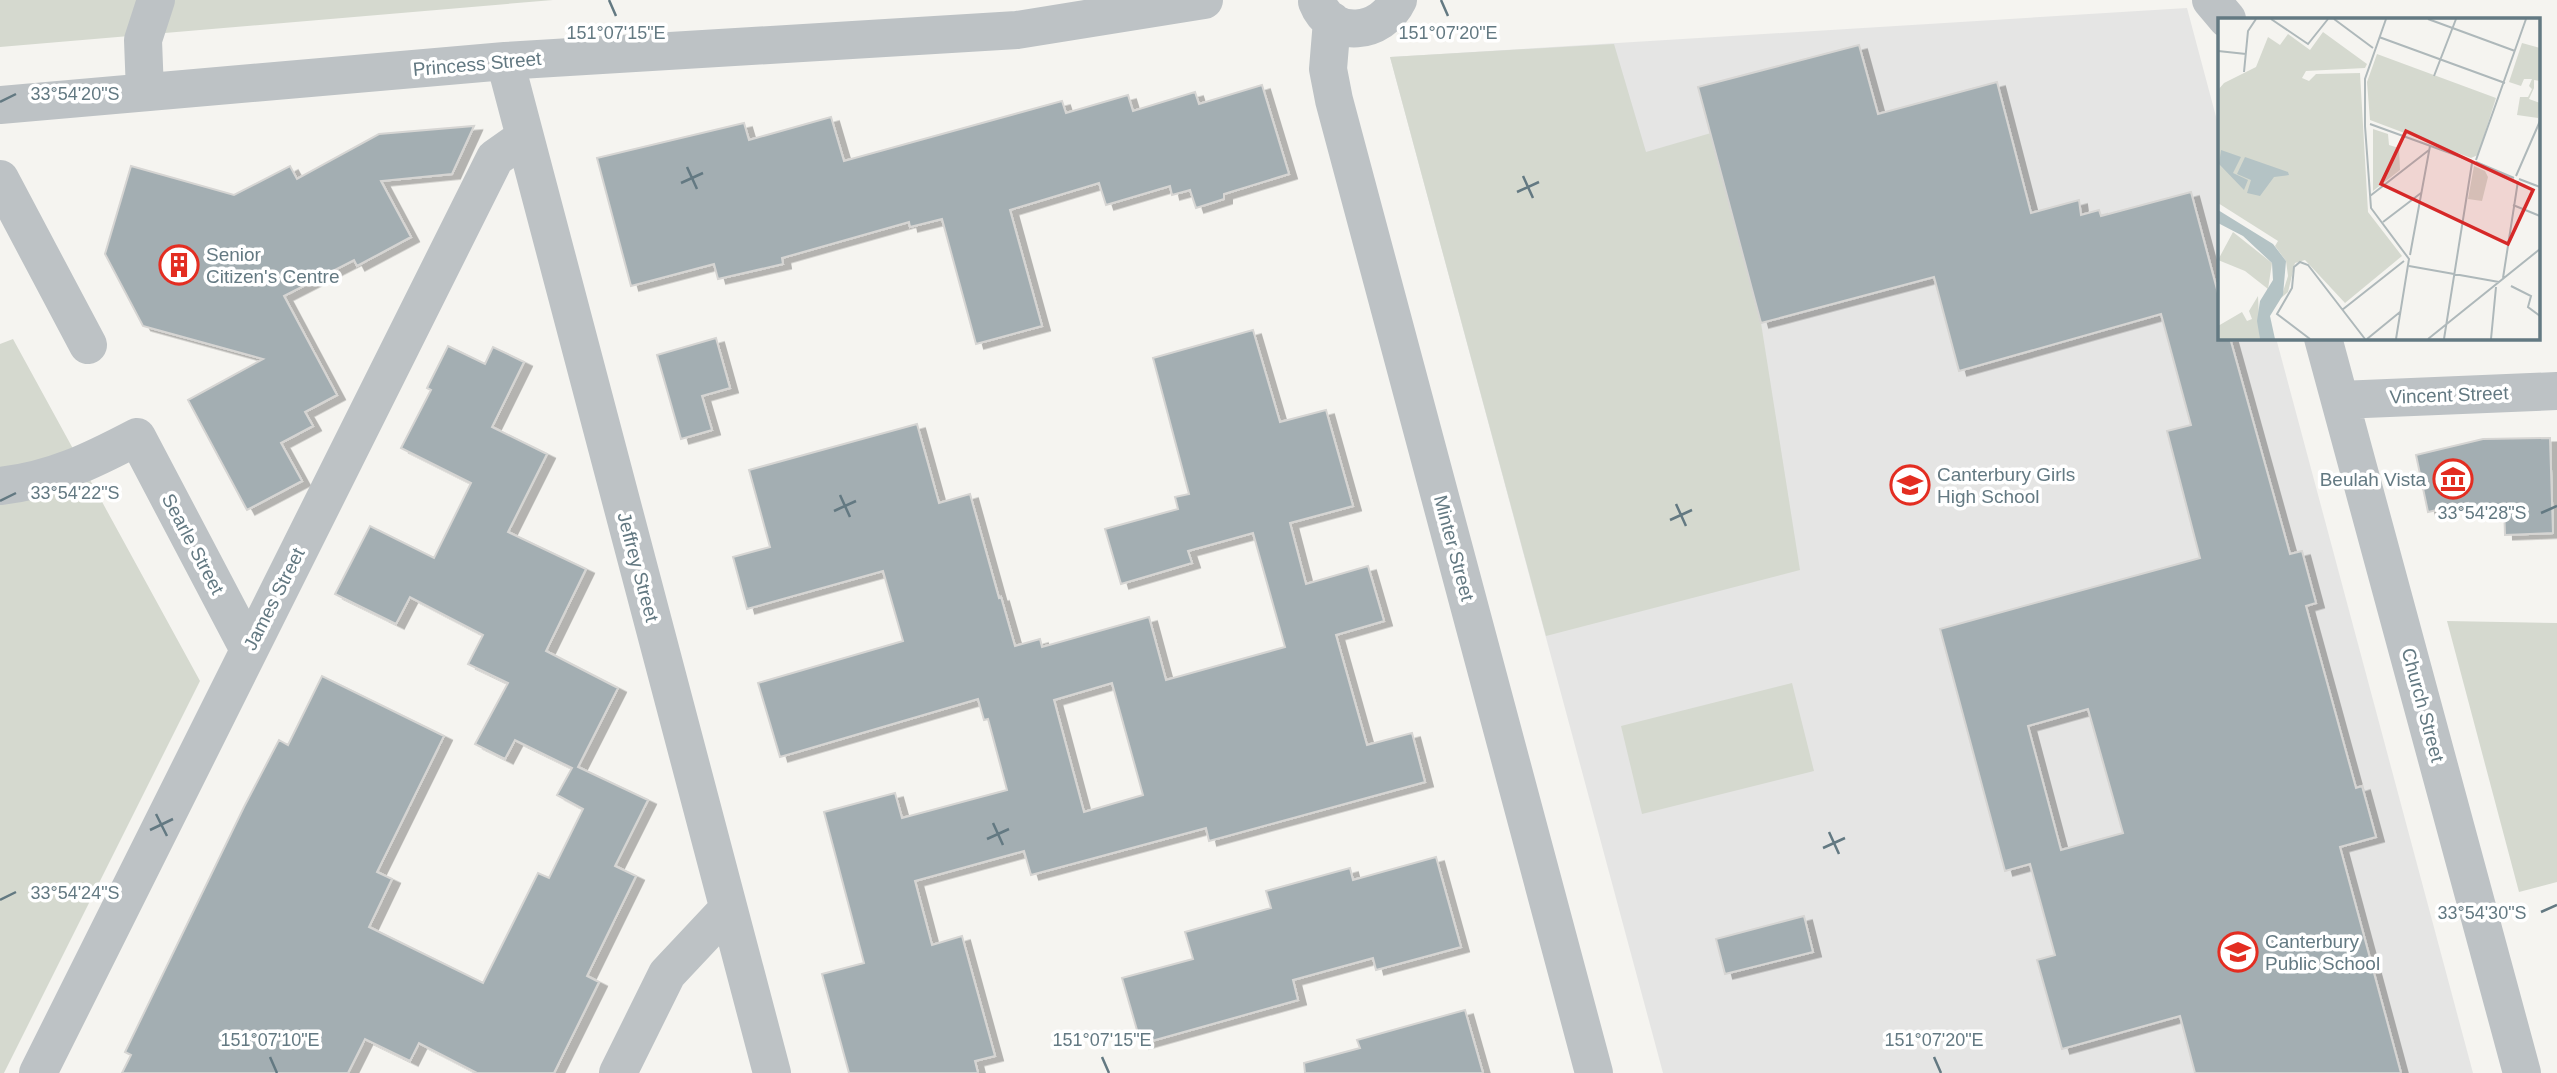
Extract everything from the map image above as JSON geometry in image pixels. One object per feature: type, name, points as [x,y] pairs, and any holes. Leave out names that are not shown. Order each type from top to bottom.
[{"type":"street","points":[[145,92],[143,40],[156,0]]},
{"type":"street","name":"Princess Street","points":[[0,106],[505,61],[1017,30],[1204,0]]},
{"type":"street","points":[[1324,11],[1345,28],[1359,29],[1374,26],[1393,10],[1398,0]]},
{"type":"street","points":[[2211,0],[2226,18]]},
{"type":"street","points":[[2242,18],[2243,0]]},
{"type":"street","name":"Minter Street","points":[[1324,11],[1328,69],[1334,100],[1594,1073]]},
{"type":"street","name":"Jeffrey Street","points":[[505,61],[772,1073]]},
{"type":"street","name":"James Street","points":[[38,1073],[495,158],[524,137]]},
{"type":"street","points":[[0,179],[88,345]]},
{"type":"street","name":"Church Street","points":[[2324,340],[2522,1073]]},
{"type":"street","name":"Vincent Street","points":[[2340,400],[2557,391]]},
{"type":"street","name":"Searle Street","points":[[0,486],[55,476],[81,467],[138,437],[249,650]]},
{"type":"street","points":[[618,1073],[667,974],[728,909]]},
{"type":"shaded area","points":[[0,0],[553,0],[0,47]]},
{"type":"shaded area","name":"Canterbury Girls High School","points":[[2187,8],[2218,124],[2218,340],[2277,340],[2473,1073],[1663,1073],[1390,57]]},
{"type":"shaded area","points":[[1614,44],[1646,152],[1711,133],[1761,323],[1800,570],[1546,636],[1390,57]]},
{"type":"shaded area","points":[[13,339],[200,681],[4,1073],[0,1073],[0,344]]},
{"type":"shaded area","points":[[2447,621],[2557,623],[2557,882],[2519,892]]},
{"type":"shaded area","points":[[1792,683],[1814,771],[1642,814],[1621,726]]},
{"type":"building","points":[[1859,45],[1878,114],[1997,82],[2031,213],[2079,200],[2081,215],[2099,210],[2101,216],[2191,192],[2218,293],[2218,340],[2231,340],[2290,554],[2302,551],[2316,603],[2306,606],[2356,788],[2362,786],[2376,837],[2340,847],[2401,1073],[2195,1073],[2180,1016],[2062,1049],[2037,960],[2055,955],[2030,864],[2005,871],[1940,629],[2200,558],[2167,431],[2191,425],[2161,314],[1959,371],[1934,277],[1761,323],[1698,87]],"holes":[[[2088,709],[2123,833],[2061,850],[2028,726]]]},
{"type":"building","points":[[1262,85],[1289,174],[1224,194],[1224,199],[1196,208],[1190,190],[1172,195],[1170,186],[1106,205],[1099,183],[1010,210],[1042,326],[976,344],[942,219],[910,227],[909,222],[782,258],[783,264],[718,279],[714,264],[631,286],[597,158],[744,123],[749,140],[831,117],[844,161],[1062,101],[1066,113],[1128,95],[1133,111],[1195,92],[1199,104]]},
{"type":"building","points":[[474,126],[452,174],[381,181],[411,237],[357,266],[354,260],[284,296],[337,395],[305,412],[313,426],[281,443],[302,481],[247,510],[188,400],[263,359],[143,326],[105,254],[131,166],[234,195],[290,166],[297,179],[379,134]]},
{"type":"building","points":[[1253,330],[1280,422],[1326,410],[1353,506],[1290,523],[1306,584],[1368,566],[1384,621],[1336,635],[1367,745],[1412,733],[1425,782],[1209,841],[1206,828],[1031,875],[1024,851],[915,881],[932,945],[962,936],[995,1056],[975,1061],[978,1073],[849,1073],[822,974],[864,963],[824,812],[895,793],[902,818],[1007,790],[988,719],[984,720],[978,699],[780,757],[758,683],[903,641],[883,571],[747,609],[733,557],[770,547],[749,470],[917,424],[939,503],[970,494],[1015,646],[1040,639],[1042,647],[1149,617],[1166,680],[1285,647],[1253,533],[1188,551],[1192,563],[1121,584],[1105,529],[1178,509],[1175,497],[1189,494],[1153,358]],"holes":[[[1112,683],[1143,795],[1084,812],[1054,700]]]},
{"type":"building","points":[[716,338],[730,388],[702,396],[712,430],[681,439],[657,355]]},
{"type":"building","points":[[448,346],[485,364],[493,347],[524,362],[492,427],[547,454],[508,532],[586,569],[546,651],[618,688],[578,767],[648,800],[615,866],[636,876],[587,976],[599,982],[554,1073],[477,1073],[419,1043],[410,1061],[365,1039],[348,1073],[122,1073],[131,1055],[125,1052],[244,807],[279,740],[288,745],[322,676],[444,736],[377,872],[392,879],[369,927],[483,983],[538,873],[549,878],[583,809],[557,795],[572,768],[515,740],[505,759],[475,744],[508,683],[468,664],[483,635],[410,597],[396,624],[335,594],[370,526],[434,558],[471,483],[401,448],[431,390],[427,388]]},
{"type":"building","points":[[2550,438],[2553,533],[2505,535],[2504,506],[2470,513],[2468,503],[2428,512],[2416,455],[2483,439]]},
{"type":"building","points":[[1436,857],[1461,947],[1376,970],[1373,958],[1293,980],[1298,1000],[1141,1044],[1122,978],[1193,959],[1185,932],[1271,908],[1266,891],[1350,868],[1353,880]]},
{"type":"building","points":[[1804,916],[1813,952],[1725,974],[1716,939]]},
{"type":"building","points":[[1465,1010],[1483,1073],[1305,1073],[1304,1063],[1360,1048],[1357,1040]]},
{"type":"place","name":"Senior Citizen's Centre","points":[[179,265]]},
{"type":"place","name":"Beulah Vista","points":[[2453,479]]},
{"type":"place","name":"Canterbury Girls High School","points":[[1910,485]]},
{"type":"place","name":"Canterbury Public School","points":[[2238,952]]}]
